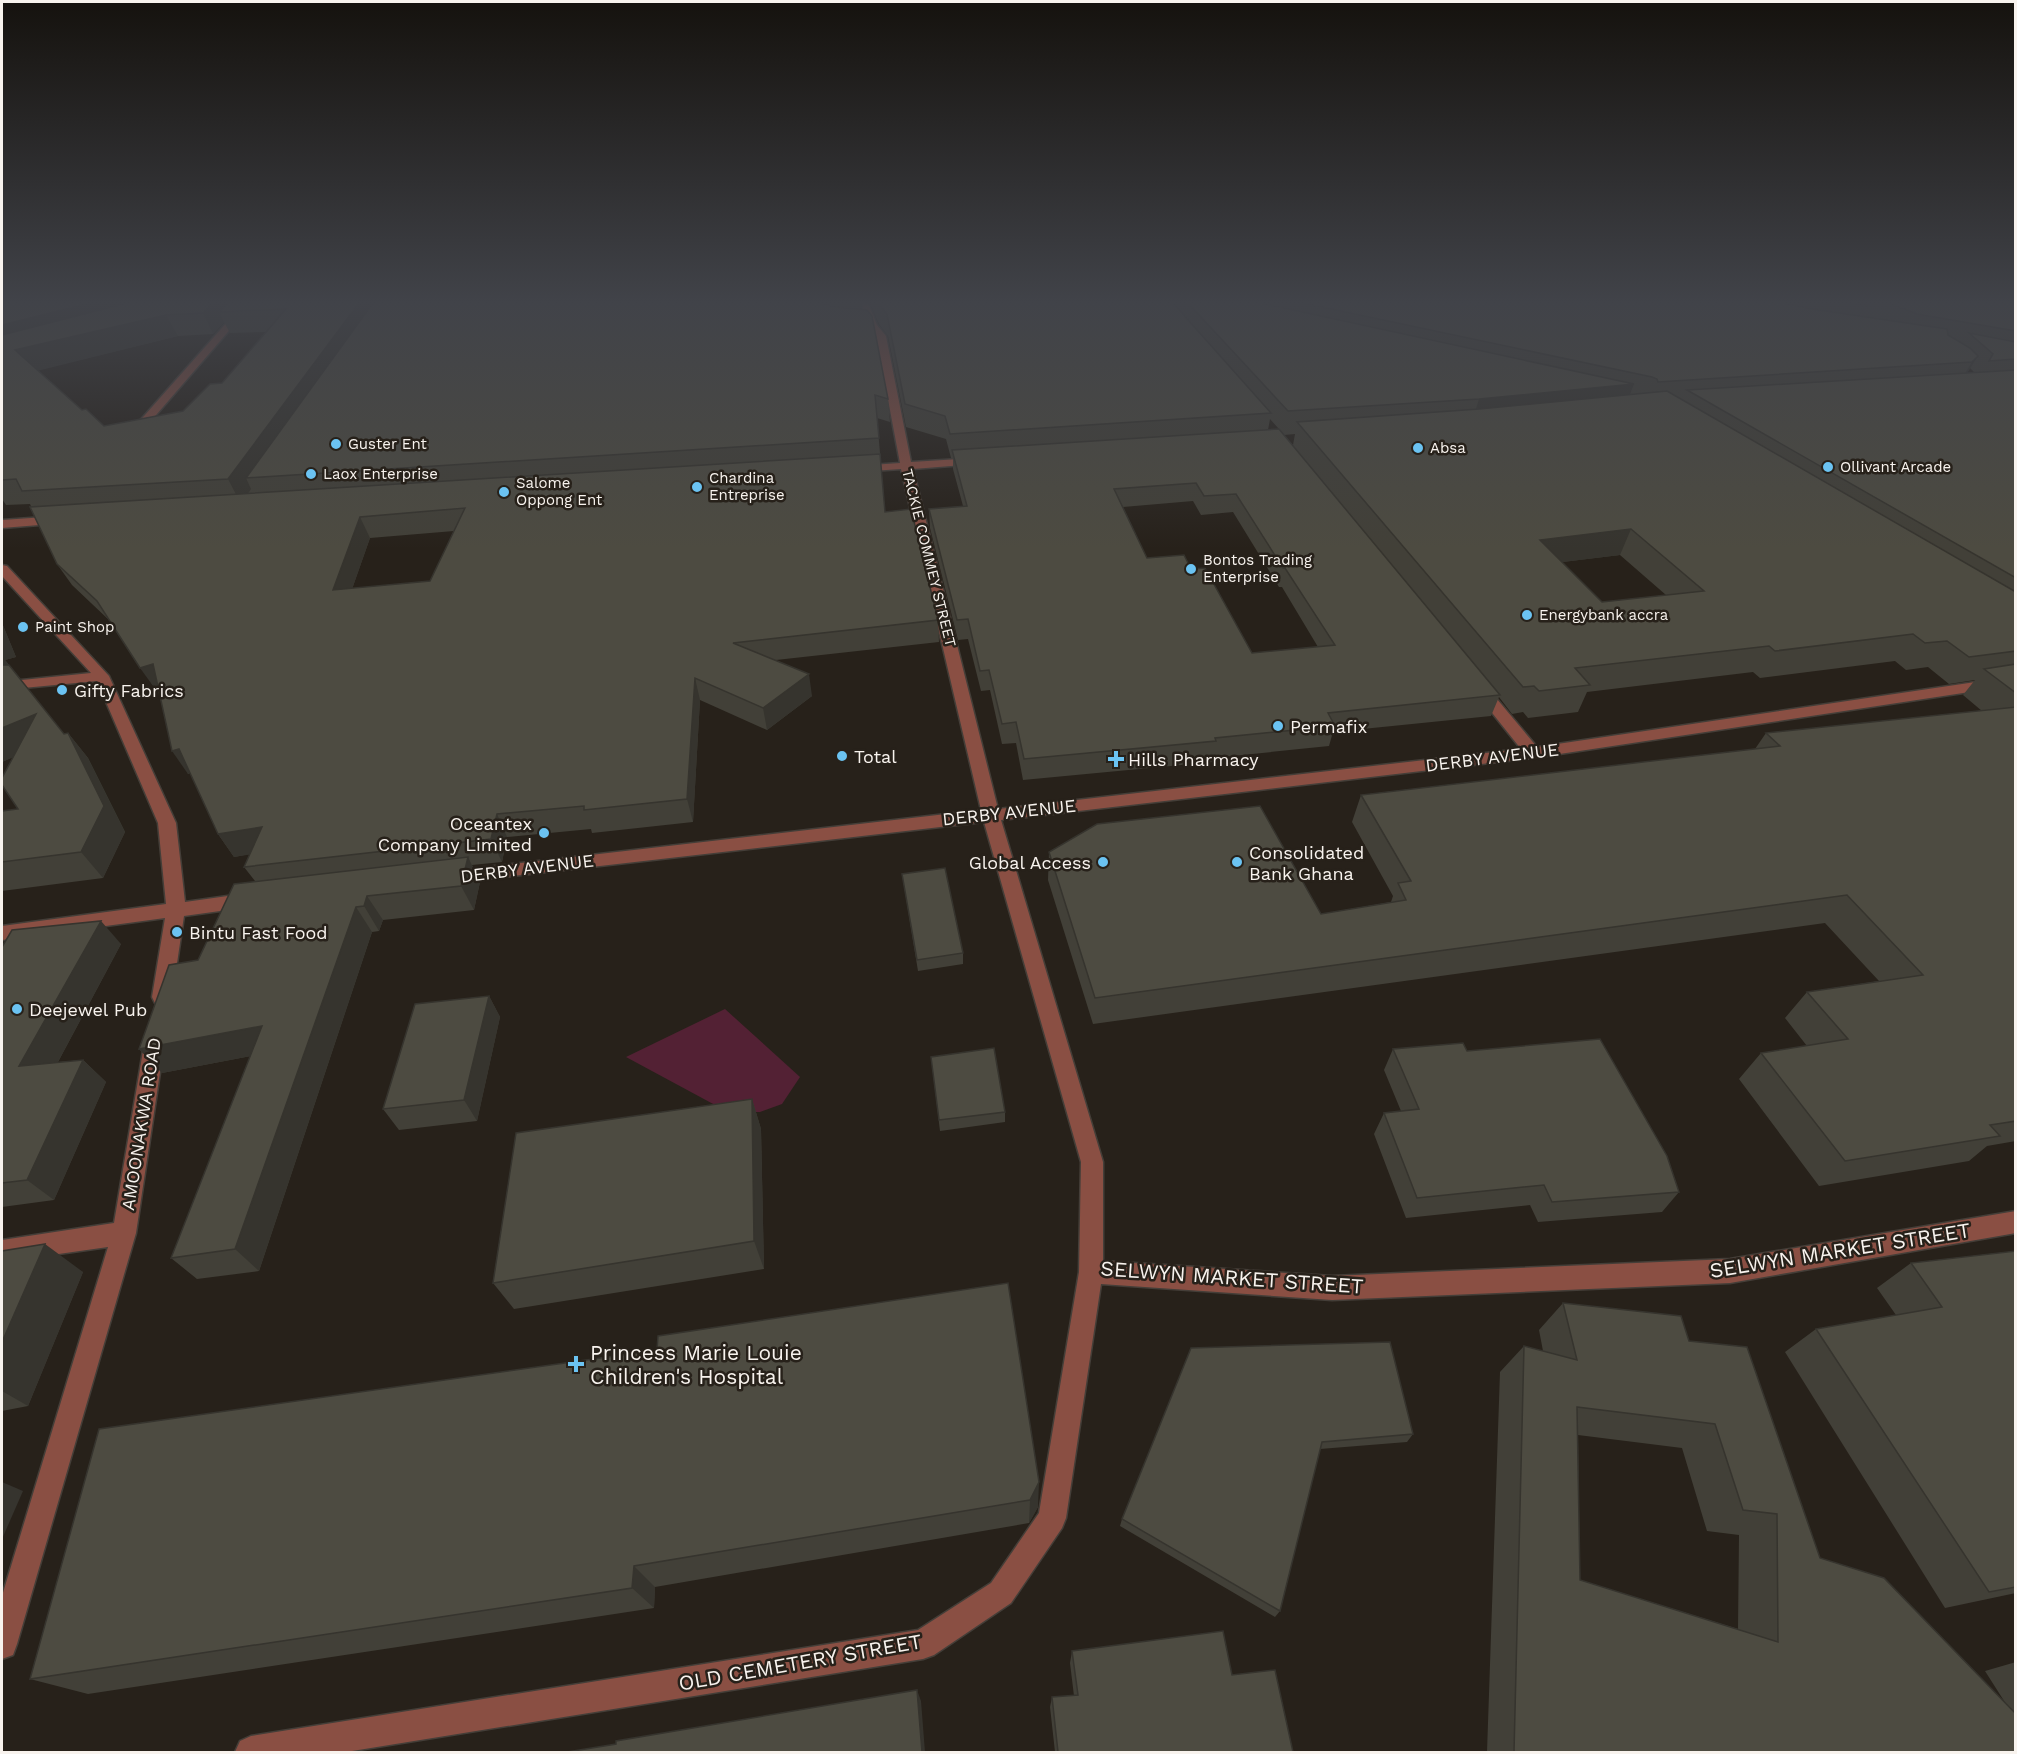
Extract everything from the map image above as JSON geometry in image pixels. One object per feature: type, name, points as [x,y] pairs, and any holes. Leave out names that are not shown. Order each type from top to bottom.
[{"type":"street","points":[[126,442],[177,385]]},
{"type":"street","name":"TACKIE COMMEY STREET","points":[[890,385],[906,465],[991,815]]},
{"type":"street","points":[[848,470],[987,460]]},
{"type":"street","points":[[2,524],[71,519]]},
{"type":"street","name":"AMOONAKWA ROAD","points":[[2,569],[102,676],[167,823],[176,909],[124,1233],[2,1644]]},
{"type":"street","points":[[2,686],[102,676]]},
{"type":"street","name":"DERBY AVENUE","points":[[432,879],[1533,753],[2016,680]]},
{"type":"street","points":[[1474,681],[1533,753]]},
{"type":"street","name":"SELWYN MARKET STREET","points":[[991,815],[1092,1162],[1091,1272],[1332,1288],[1730,1271],[2016,1222]]},
{"type":"street","points":[[2,933],[269,898]]},
{"type":"street","points":[[2,1251],[124,1233]]},
{"type":"street","name":"OLD CEMETERY STREET","points":[[251,1752],[923,1644],[1001,1593],[1052,1518],[1091,1272]]},
{"type":"shaded area","points":[[725,1009],[800,1077],[782,1104],[760,1112],[728,1112],[626,1057]]},
{"type":"building","points":[[2,385],[54,385],[104,426],[183,411],[209,385],[298,385],[228,479],[22,491],[16,479],[2,480]]},
{"type":"building","points":[[314,385],[885,385],[888,399],[875,395],[879,438],[246,478]]},
{"type":"building","points":[[901,385],[1246,385],[1271,413],[950,434],[945,416],[905,404]]},
{"type":"building","points":[[1264,385],[1625,385],[1479,399],[1288,411]]},
{"type":"building","points":[[1772,385],[2016,385],[2016,578],[1687,390]]},
{"type":"building","points":[[1667,391],[2016,592],[2016,651],[1969,657],[1947,641],[1925,643],[1913,634],[1775,651],[1769,646],[1575,668],[1590,685],[1539,691],[1534,686],[1523,687],[1297,422],[1479,409]],"holes":[[[1631,529],[1704,591],[1602,602],[1540,540]]]},
{"type":"building","points":[[1279,429],[1500,695],[1328,713],[1335,726],[1215,738],[1216,741],[1024,759],[1016,722],[1002,724],[989,670],[980,671],[968,619],[957,620],[929,509],[967,506],[952,450]],"holes":[[[1196,483],[1204,496],[1236,494],[1335,645],[1252,653],[1205,568],[1191,569],[1184,555],[1147,558],[1114,489]]]},
{"type":"building","points":[[880,454],[885,512],[911,509],[938,620],[733,643],[809,674],[763,708],[695,678],[687,799],[584,810],[584,806],[497,814],[491,839],[244,867],[262,827],[218,834],[179,749],[172,751],[153,664],[140,668],[97,601],[57,564],[30,507]],"holes":[[[465,508],[430,581],[333,590],[360,517]]]},
{"type":"building","points":[[2016,664],[2016,693],[1984,669]]},
{"type":"building","points":[[2,665],[9,665],[64,734],[68,733],[104,806],[81,852],[2,862],[2,811],[18,809],[2,785],[2,778],[36,714],[2,728]]},
{"type":"building","points":[[2016,707],[2016,1121],[1990,1125],[2000,1136],[1845,1161],[1761,1053],[1848,1039],[1807,992],[1923,975],[1847,895],[1095,998],[1049,852],[1097,824],[1260,806],[1321,914],[1406,900],[1398,883],[1411,881],[1361,795],[1780,746],[1766,733]]},
{"type":"building","points":[[468,857],[461,886],[367,896],[364,906],[356,907],[235,1249],[171,1258],[262,1026],[139,1049],[169,965],[198,960],[234,884]]},
{"type":"building","points":[[945,868],[963,953],[917,960],[902,874]]},
{"type":"building","points":[[101,921],[19,1066],[83,1060],[27,1180],[2,1183],[2,947],[12,930]]},
{"type":"building","points":[[489,996],[464,1100],[383,1109],[415,1004]]},
{"type":"building","points":[[1600,1039],[1667,1156],[1679,1192],[1552,1202],[1544,1185],[1417,1198],[1384,1113],[1419,1109],[1393,1049],[1463,1043],[1467,1051]]},
{"type":"building","points":[[994,1048],[1005,1112],[939,1120],[931,1057]]},
{"type":"building","points":[[752,1099],[754,1241],[493,1283],[516,1133]]},
{"type":"building","points":[[45,1244],[2,1342],[2,1251]]},
{"type":"building","points":[[2016,1251],[2016,1587],[1989,1592],[1816,1329],[1942,1307],[1911,1263]]},
{"type":"building","points":[[1008,1283],[1039,1482],[1030,1500],[634,1566],[632,1588],[30,1679],[99,1429],[657,1350],[658,1336]]},
{"type":"building","points":[[1563,1303],[1681,1316],[1689,1341],[1747,1347],[1820,1558],[1884,1578],[2016,1714],[2016,1752],[1514,1752],[1524,1346],[1577,1360]],"holes":[[[1577,1407],[1715,1424],[1743,1510],[1777,1514],[1778,1642],[1580,1580]]]},
{"type":"building","points":[[1390,1342],[1413,1434],[1322,1442],[1280,1611],[1122,1519],[1191,1348]]},
{"type":"building","points":[[1223,1631],[1232,1675],[1275,1670],[1293,1752],[1058,1752],[1052,1697],[1078,1695],[1072,1651]]},
{"type":"building","points":[[917,1690],[922,1752],[567,1752],[616,1744],[616,1741]]},
{"type":"place","name":"Guster Ent","points":[[336,444]]},
{"type":"place","name":"Absa","points":[[1418,448]]},
{"type":"place","name":"Ollivant Arcade","points":[[1828,467]]},
{"type":"place","name":"Laox Enterprise","points":[[311,474]]},
{"type":"place","name":"Chardina Entreprise","points":[[697,487]]},
{"type":"place","name":"Salome Oppong Ent","points":[[504,492]]},
{"type":"place","name":"Bontos Trading Enterprise","points":[[1191,569]]},
{"type":"place","name":"Energybank accra","points":[[1527,615]]},
{"type":"place","name":"Paint Shop","points":[[23,627]]},
{"type":"place","name":"Gifty Fabrics","points":[[62,690]]},
{"type":"place","name":"Permafix","points":[[1278,726]]},
{"type":"place","name":"Total","points":[[842,756]]},
{"type":"place","name":"Hills Pharmacy","points":[[1116,759]]},
{"type":"place","name":"Oceantex Company Limited","points":[[544,833]]},
{"type":"place","name":"Global Access","points":[[1103,862]]},
{"type":"place","name":"Consolidated Bank Ghana","points":[[1237,862]]},
{"type":"place","name":"Bintu Fast Food","points":[[177,932]]},
{"type":"place","name":"Deejewel Pub","points":[[17,1009]]},
{"type":"place","name":"Princess Marie Louie Children's Hospital","points":[[576,1364]]}]
